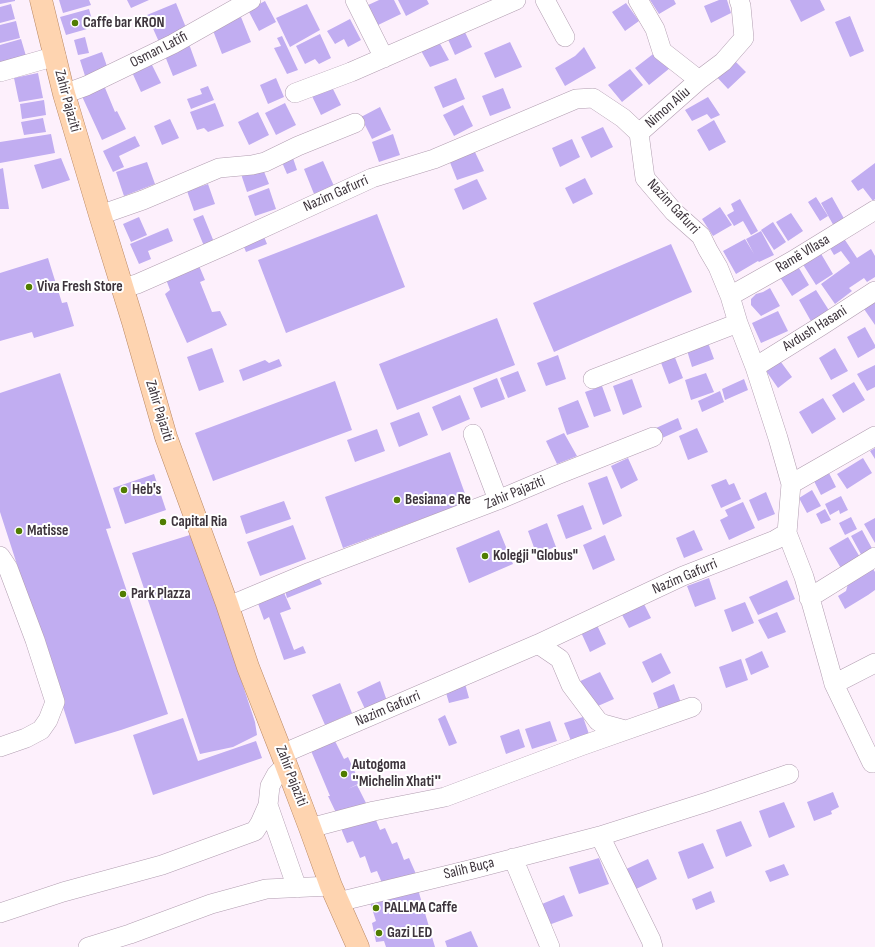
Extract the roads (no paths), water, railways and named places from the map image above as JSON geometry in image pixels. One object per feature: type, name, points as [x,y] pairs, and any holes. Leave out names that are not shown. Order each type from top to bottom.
[{"type":"main road","name":"Zahir Pajaziti","points":[[41,0],[56,56],[64,94],[133,322],[166,438],[227,604],[248,667],[334,894],[358,947]]},
{"type":"street","name":"Osman Latifi","points":[[64,94],[86,86],[173,44],[251,0]]},
{"type":"street","points":[[355,0],[384,58]]},
{"type":"street","points":[[296,93],[351,72],[516,0]]},
{"type":"street","points":[[545,0],[565,37]]},
{"type":"street","name":"Nimon Aliu","points":[[638,0],[656,29],[662,52],[700,80]]},
{"type":"street","name":"Nimon Aliu","points":[[553,108],[576,99],[593,98],[623,118],[639,133],[723,62],[744,38],[741,6],[739,0]]},
{"type":"street","name":"Zahir Pajaziti","points":[[0,72],[56,56]]},
{"type":"street","name":"Nazim Gafurri","points":[[122,288],[137,284],[226,245],[372,178],[434,159],[553,108]]},
{"type":"street","points":[[100,215],[143,200],[219,168],[252,166],[265,162],[298,146],[355,123]]},
{"type":"street","name":"Nazim Gafurri","points":[[639,133],[645,178],[674,212],[701,236],[718,267],[755,366],[791,484]]},
{"type":"street","name":"Ramë Vllasa","points":[[730,296],[792,261],[875,210]]},
{"type":"street","name":"Avdush Hasani","points":[[755,366],[822,326],[875,291]]},
{"type":"street","points":[[593,379],[738,323]]},
{"type":"street","points":[[473,434],[498,500]]},
{"type":"street","points":[[875,436],[791,484],[787,533],[804,577],[834,684],[872,762],[875,761]]},
{"type":"street","name":"Zahir Pajaziti","points":[[227,604],[234,603],[653,438]]},
{"type":"street","name":"Nazim Gafurri","points":[[284,760],[683,576],[775,540],[787,533]]},
{"type":"street","points":[[0,556],[8,568],[55,702],[48,720],[41,730],[26,738],[0,747]]},
{"type":"street","points":[[809,598],[875,557]]},
{"type":"street","points":[[538,644],[560,658],[571,685],[598,721],[603,724],[625,730]]},
{"type":"street","points":[[834,684],[875,663]]},
{"type":"street","points":[[310,828],[374,811],[445,797],[625,730],[692,707]]},
{"type":"street","points":[[0,913],[63,892],[162,865],[256,831],[268,805],[270,786],[284,760]]},
{"type":"street","name":"Salih Buça","points":[[88,947],[130,934],[211,904],[266,890],[297,888],[334,894],[513,858],[600,836],[708,802],[786,775]]},
{"type":"street","points":[[268,805],[297,888]]},
{"type":"street","points":[[600,836],[651,940],[653,947]]},
{"type":"street","points":[[513,858],[550,947]]},
{"type":"place","name":"Caffe bar KRON","points":[[75,23]]},
{"type":"place","name":"Viva Fresh Store","points":[[29,287]]},
{"type":"place","name":"Heb's","points":[[124,490]]},
{"type":"place","name":"Besiana e Re","points":[[397,500]]},
{"type":"place","name":"Capital Ria","points":[[163,522]]},
{"type":"place","name":"Matisse","points":[[19,531]]},
{"type":"place","name":"Kolegji \"Globus\"","points":[[485,556]]},
{"type":"place","name":"Park Plazza","points":[[123,594]]},
{"type":"place","name":"Autogoma ʺMichelin Xhatiʺ","points":[[344,774]]},
{"type":"place","name":"PALLMA Caffe","points":[[376,908]]},
{"type":"place","name":"Gazi LED","points":[[379,933]]}]
